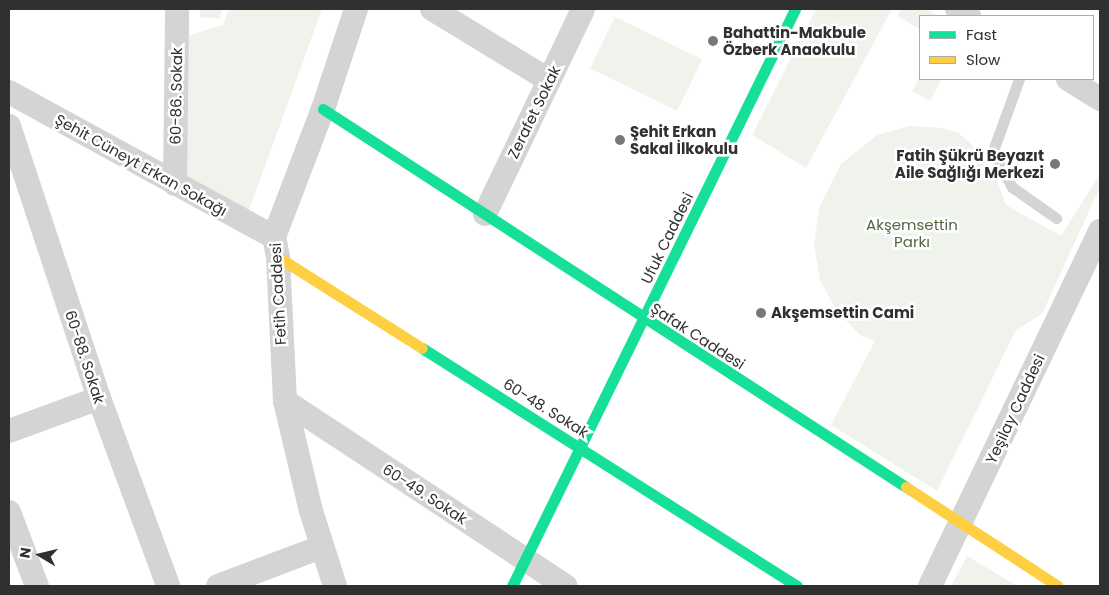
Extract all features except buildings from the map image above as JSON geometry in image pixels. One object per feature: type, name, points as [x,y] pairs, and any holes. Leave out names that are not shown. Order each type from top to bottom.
[{"type":"street","name":"60-86. Sokak","points":[[175,184],[177,9]]},
{"type":"street","name":"Fetih Caddesi","points":[[335,586],[321,547],[285,401],[276,247],[356,9]]},
{"type":"street","points":[[432,9],[549,80]]},
{"type":"street","name":"Zerafet Sokak","points":[[485,214],[583,9]]},
{"type":"street","name":"Ufuk Caddesi","points":[[512,586],[645,320],[794,9]]},
{"type":"street","points":[[1070,80],[1100,99]]},
{"type":"street","name":"Şehit Cüneyt Erkan Sokağı","points":[[9,92],[175,184],[276,247]]},
{"type":"street","name":"Şafak Caddesi","points":[[323,110],[1058,586]]},
{"type":"street","name":"60-88. Sokak","points":[[9,126],[99,398],[168,586]]},
{"type":"street","name":"Yeşilay Caddesi","points":[[930,586],[1100,231]]},
{"type":"street","name":"60-48. Sokak","points":[[276,247],[581,448],[797,586]]},
{"type":"street","points":[[9,431],[99,398]]},
{"type":"street","name":"60-49. Sokak","points":[[285,401],[566,586]]},
{"type":"street","points":[[9,512],[36,586]]},
{"type":"street","points":[[218,586],[321,547]]},
{"type":"lane","points":[[1019,80],[993,151],[1012,186],[1056,218]]},
{"type":"green space","points":[[200,9],[222,9],[219,19],[200,17]]},
{"type":"green space","points":[[229,9],[322,9],[249,210],[181,172],[187,36],[223,25]]},
{"type":"green space","points":[[816,9],[892,9],[806,168],[752,135]]},
{"type":"green space","points":[[901,9],[926,9],[937,15],[919,15],[919,28],[897,16]]},
{"type":"green space","points":[[615,17],[702,60],[677,111],[590,68]]},
{"type":"green space","points":[[919,78],[919,80],[941,80],[930,101],[912,91]]},
{"type":"green space","name":"Akşemsettin Parkı","points":[[909,126],[942,128],[958,133],[971,144],[993,170],[1006,205],[1061,236],[1100,174],[1100,187],[1042,314],[1016,330],[937,491],[831,425],[875,341],[860,335],[836,310],[820,280],[814,245],[819,208],[841,164],[877,135]]},
{"type":"green space","points":[[967,556],[1017,586],[951,586]]},
{"type":"traffic: fast","points":[[512,586],[795,9]]},
{"type":"traffic: fast","points":[[323,109],[906,487]]},
{"type":"traffic: fast","points":[[422,348],[797,586]]},
{"type":"traffic: slow","points":[[278,257],[422,348]]},
{"type":"traffic: slow","points":[[906,487],[1058,586]]},
{"type":"place","name":"Bahattin-Makbule Özberk Anaokulu","points":[[713,41]]},
{"type":"place","name":"Şehit Erkan Sakal İlkokulu","points":[[620,140]]},
{"type":"place","name":"Fatih Şükrü Beyazıt Aile Sağlığı Merkezi","points":[[1055,164]]},
{"type":"place","name":"Akşemsettin Cami","points":[[761,313]]}]
